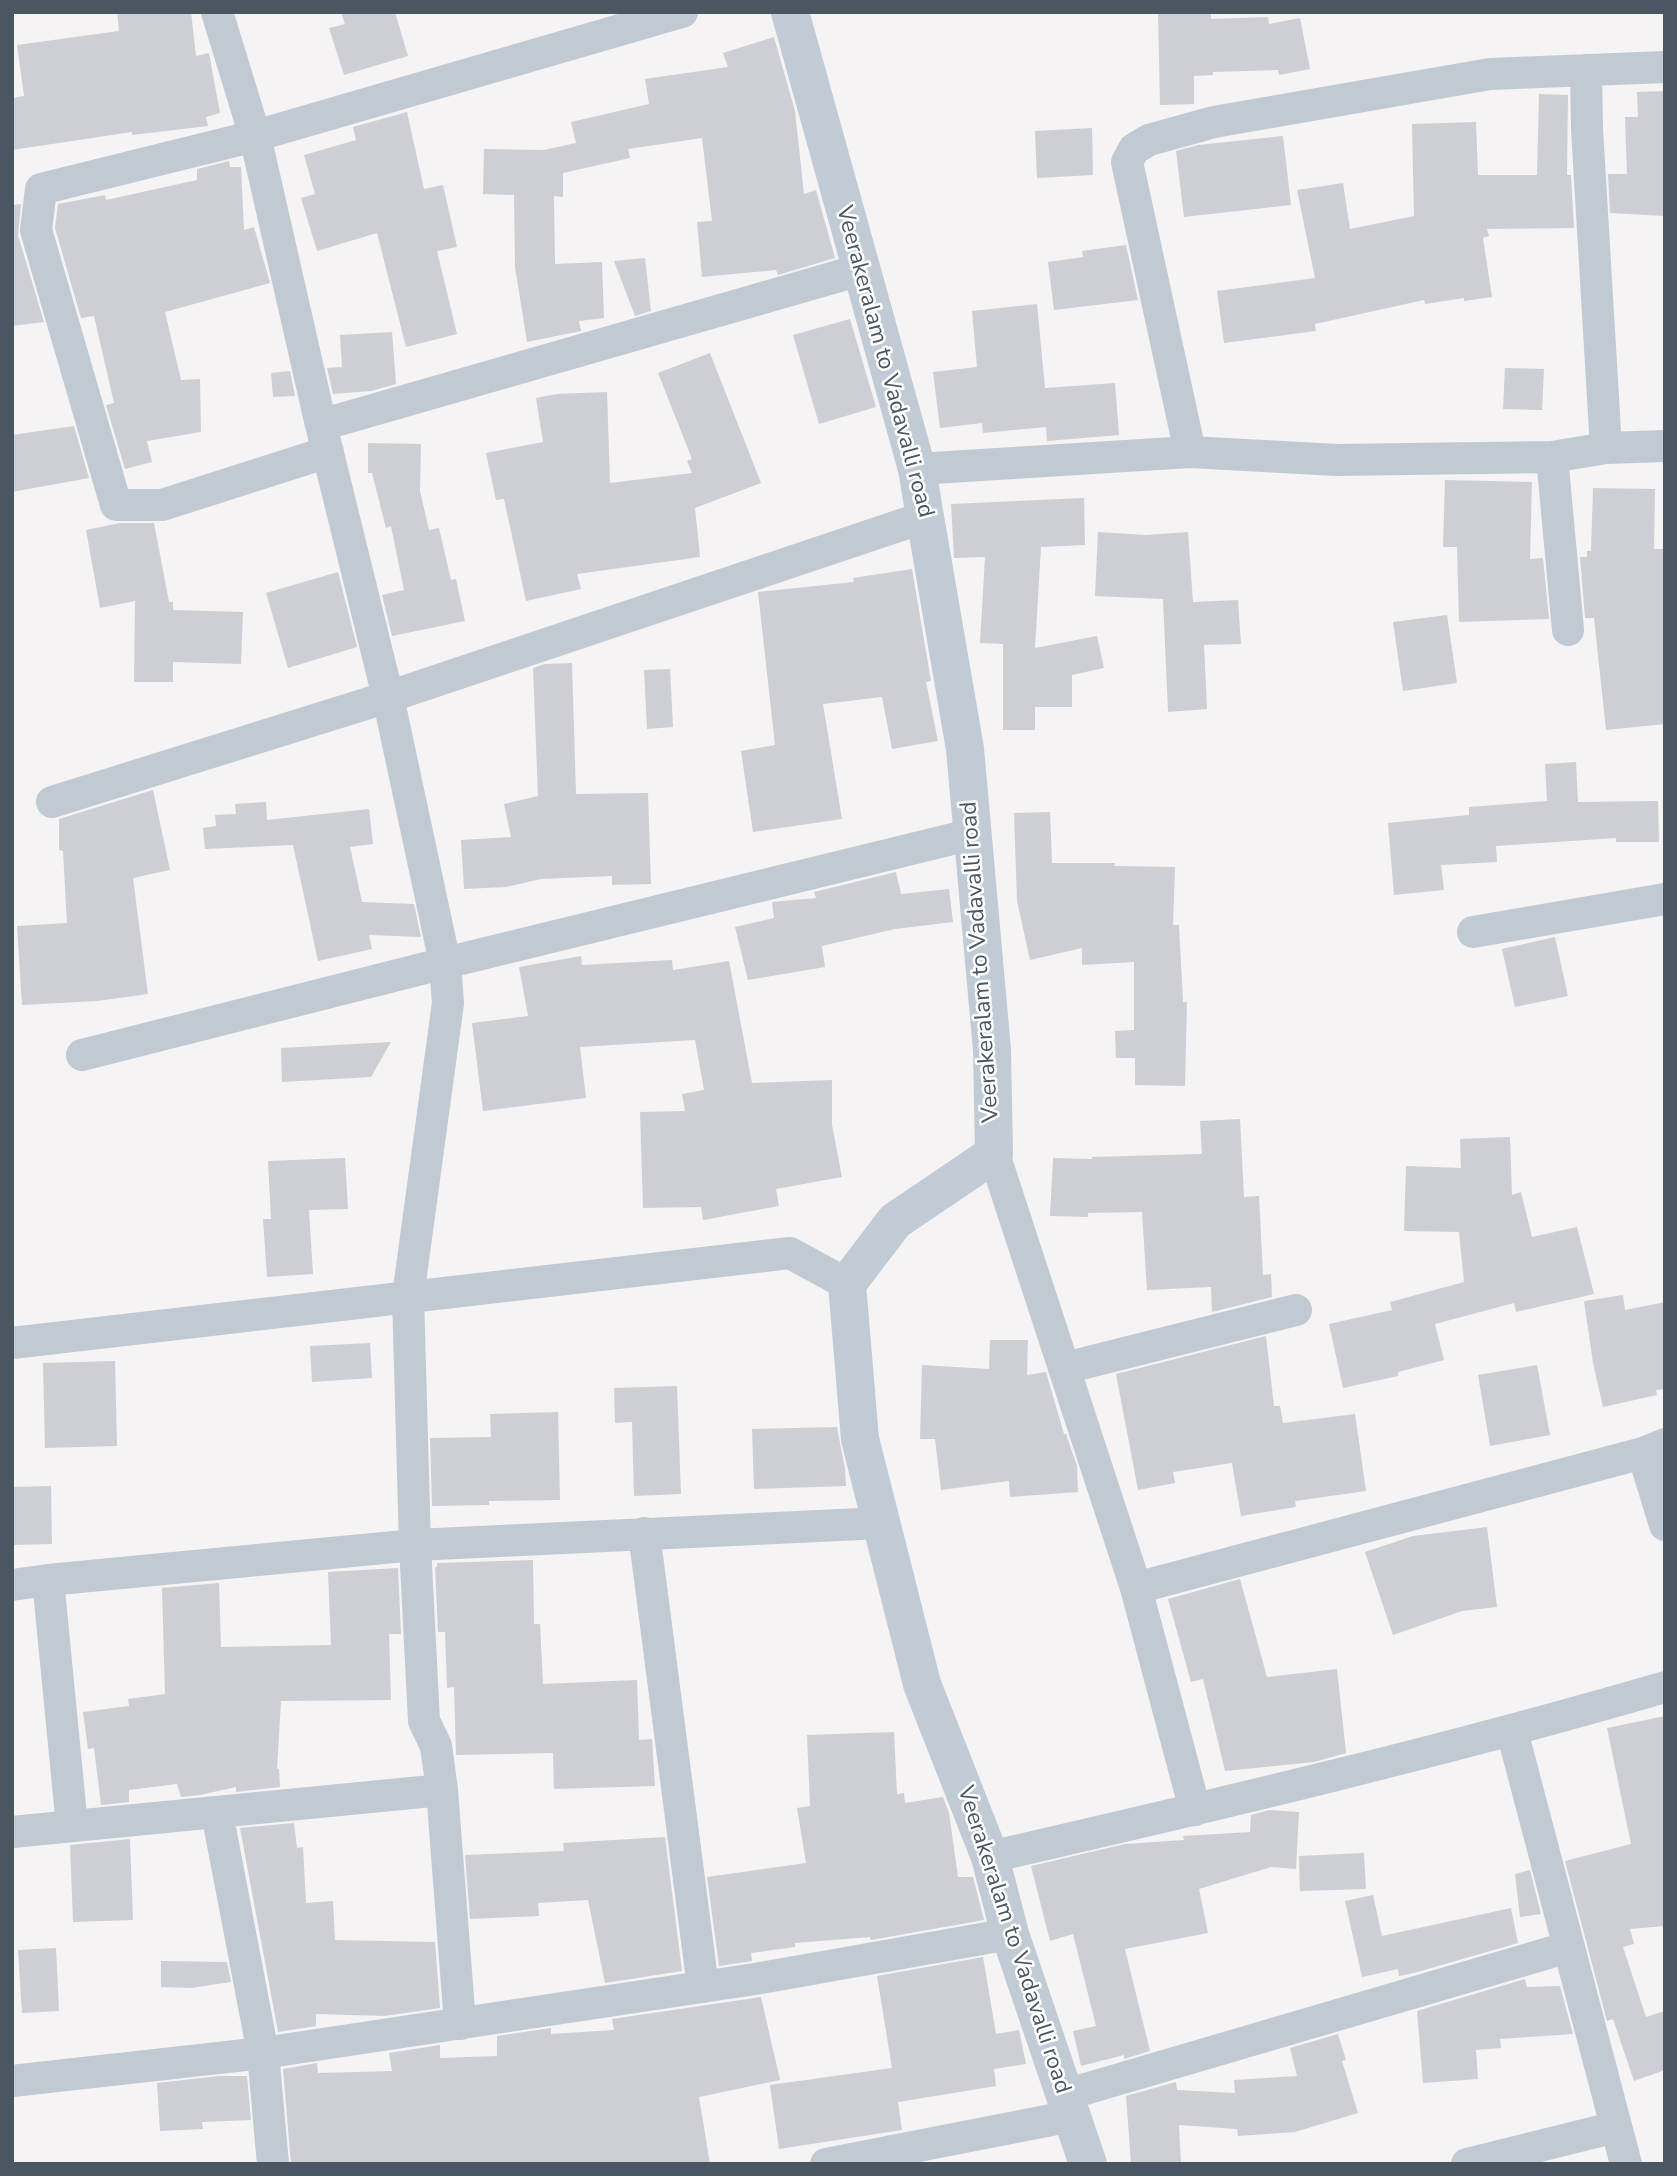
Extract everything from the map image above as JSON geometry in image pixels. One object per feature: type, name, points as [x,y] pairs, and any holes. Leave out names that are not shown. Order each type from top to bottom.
[{"type":"street","points":[[217,12],[255,136],[324,438],[388,697],[445,963],[448,1003],[408,1296],[415,1545],[424,1721],[436,1746],[442,1790],[460,2024]]},
{"type":"street","points":[[682,12],[255,136],[41,189],[36,230],[116,505],[162,505],[324,438],[860,270]]},
{"type":"street","name":"Veerakeralam to Vadavalli road","points":[[790,12],[917,469],[965,749],[992,1050],[993,1154],[895,1222],[847,1284],[860,1439],[922,1684],[990,1857],[1010,1934],[1088,2164]]},
{"type":"street","points":[[1190,452],[1127,162],[1134,149],[1149,140],[1214,122],[1464,78],[1490,74],[1665,67]]},
{"type":"street","points":[[1586,70],[1587,129],[1606,447]]},
{"type":"street","points":[[917,469],[1190,452],[1336,460],[1552,457],[1606,447],[1665,446]]},
{"type":"street","points":[[1552,457],[1568,630]]},
{"type":"street","points":[[52,802],[388,697],[925,517]]},
{"type":"street","points":[[82,1055],[973,834]]},
{"type":"street","points":[[1473,932],[1665,899]]},
{"type":"street","points":[[993,1154],[1136,1588],[1195,1810]]},
{"type":"street","points":[[12,1343],[790,1253],[847,1284]]},
{"type":"street","points":[[1065,1368],[1296,1310]]},
{"type":"street","points":[[1136,1588],[1654,1449],[1665,1525]]},
{"type":"street","points":[[12,1585],[415,1545],[882,1523]]},
{"type":"street","points":[[644,1533],[703,1987]]},
{"type":"street","points":[[48,1580],[72,1826]]},
{"type":"street","points":[[990,1857],[1195,1810],[1512,1731],[1665,1687]]},
{"type":"street","points":[[1512,1731],[1626,2164]]},
{"type":"street","points":[[12,1832],[442,1790]]},
{"type":"street","points":[[218,1812],[263,2053],[273,2164]]},
{"type":"street","points":[[12,2081],[263,2053],[460,2024],[703,1987],[1010,1934]]},
{"type":"street","points":[[826,2164],[1068,2105],[1569,1947]]},
{"type":"street","points":[[1467,2164],[1616,2127]]},
{"type":"building","points":[[117,12],[191,12],[196,56],[209,53],[220,113],[206,117],[208,126],[132,135],[132,132],[12,150],[12,98],[24,96],[17,45],[119,31]]},
{"type":"building","points":[[341,12],[395,12],[408,56],[344,75],[329,28],[345,24]]},
{"type":"building","points":[[1158,12],[1211,12],[1211,19],[1268,17],[1269,24],[1300,18],[1310,69],[1279,75],[1278,70],[1213,72],[1213,75],[1194,76],[1194,104],[1160,105]]},
{"type":"building","points":[[774,37],[795,111],[804,194],[816,190],[835,258],[778,275],[776,270],[702,277],[697,222],[712,221],[702,138],[628,149],[630,158],[563,173],[563,197],[554,196],[555,264],[602,262],[604,318],[579,321],[581,331],[527,342],[515,267],[514,195],[483,194],[484,149],[544,150],[576,143],[571,122],[649,104],[645,79],[728,67],[723,53]]},
{"type":"building","points":[[1665,91],[1665,216],[1610,213],[1608,174],[1627,174],[1625,117],[1638,117],[1637,92]]},
{"type":"building","points":[[1539,94],[1568,95],[1567,175],[1571,175],[1574,228],[1487,229],[1489,236],[1483,238],[1492,297],[1425,304],[1424,300],[1315,324],[1316,331],[1224,343],[1217,291],[1315,278],[1297,190],[1343,183],[1350,229],[1414,216],[1412,124],[1476,122],[1478,175],[1537,175]]},
{"type":"building","points":[[407,112],[424,189],[443,185],[457,247],[437,251],[457,334],[406,347],[377,233],[317,251],[301,198],[315,194],[304,155],[356,140],[353,127]]},
{"type":"building","points":[[1092,128],[1093,175],[1037,178],[1035,131]]},
{"type":"building","points":[[1283,136],[1291,205],[1184,217],[1176,151],[1198,145]]},
{"type":"building","points":[[229,161],[230,167],[241,167],[244,230],[254,227],[270,283],[165,312],[181,380],[200,379],[201,432],[147,441],[152,462],[125,469],[106,405],[114,403],[94,316],[81,318],[55,228],[58,204],[105,195],[106,200],[197,180],[197,169]]},
{"type":"building","points":[[21,204],[18,235],[44,322],[12,326],[12,205]]},
{"type":"building","points":[[1126,245],[1138,300],[1054,310],[1048,262],[1083,257],[1082,251]]},
{"type":"building","points":[[645,258],[651,311],[635,316],[614,261]]},
{"type":"building","points":[[1037,304],[1045,388],[1115,383],[1119,435],[1047,441],[1046,427],[983,433],[982,423],[940,428],[933,372],[977,367],[972,311]]},
{"type":"building","points":[[850,319],[876,407],[819,424],[793,335]]},
{"type":"building","points":[[392,332],[396,384],[371,391],[333,394],[327,368],[342,367],[340,335]]},
{"type":"building","points":[[710,353],[761,483],[695,508],[700,557],[577,574],[581,589],[526,601],[504,499],[496,500],[486,453],[543,442],[536,398],[557,394],[607,392],[610,483],[692,473],[687,461],[692,459],[658,373]]},
{"type":"building","points":[[1505,368],[1544,369],[1542,410],[1503,409]]},
{"type":"building","points":[[290,371],[295,396],[273,397],[271,373]]},
{"type":"building","points":[[74,426],[89,478],[12,492],[12,435]]},
{"type":"building","points":[[368,443],[421,444],[420,491],[429,530],[439,528],[451,580],[456,579],[465,621],[392,636],[382,595],[404,590],[391,526],[386,528],[372,473],[368,473]]},
{"type":"building","points":[[1445,480],[1532,482],[1530,559],[1543,558],[1549,619],[1459,622],[1457,547],[1443,547]]},
{"type":"building","points":[[1593,488],[1655,489],[1654,549],[1665,549],[1665,724],[1606,730],[1594,618],[1585,618],[1580,557],[1587,557],[1587,551],[1591,551]]},
{"type":"building","points":[[1084,498],[1085,545],[1041,547],[1035,648],[1097,636],[1104,668],[1072,675],[1072,707],[1035,707],[1035,730],[1003,730],[1003,644],[980,643],[985,557],[954,558],[951,504]]},
{"type":"building","points":[[120,523],[154,523],[169,602],[173,602],[173,610],[243,612],[241,664],[173,662],[173,682],[134,682],[135,601],[100,608],[86,530]]},
{"type":"building","points":[[1098,532],[1146,535],[1188,532],[1193,602],[1238,600],[1241,644],[1204,645],[1207,709],[1168,712],[1163,599],[1095,596]]},
{"type":"building","points":[[912,569],[931,681],[926,682],[938,741],[892,749],[882,697],[823,704],[842,819],[753,832],[741,751],[775,745],[758,592],[854,582],[853,578]]},
{"type":"building","points":[[338,572],[357,647],[288,668],[266,593]]},
{"type":"building","points":[[1447,615],[1457,683],[1403,691],[1393,622]]},
{"type":"building","points":[[572,663],[576,794],[648,793],[651,884],[612,885],[612,876],[541,879],[506,887],[464,889],[461,840],[511,837],[504,804],[538,796],[533,668],[545,664]]},
{"type":"building","points":[[670,669],[673,727],[647,729],[644,670]]},
{"type":"building","points":[[1576,762],[1578,802],[1658,801],[1659,842],[1616,842],[1616,838],[1496,846],[1497,862],[1441,865],[1444,890],[1394,895],[1388,823],[1469,815],[1469,807],[1547,801],[1545,764]]},
{"type":"building","points":[[153,790],[170,870],[133,878],[148,994],[97,1001],[22,1005],[17,926],[67,923],[63,851],[59,850],[59,819]]},
{"type":"building","points":[[266,802],[267,820],[369,809],[373,844],[350,847],[362,902],[414,904],[421,937],[369,935],[372,949],[318,961],[293,845],[205,849],[203,828],[216,826],[215,815],[236,814],[235,804]]},
{"type":"building","points":[[1050,812],[1052,863],[1175,867],[1173,925],[1179,925],[1183,1002],[1187,1002],[1185,1086],[1135,1085],[1135,1058],[1116,1058],[1115,1031],[1134,1030],[1134,962],[1082,965],[1082,948],[1030,960],[1017,901],[1014,813]]},
{"type":"building","points":[[896,872],[901,894],[949,889],[953,922],[895,929],[822,946],[825,967],[748,980],[735,927],[774,918],[772,902],[816,898],[814,892]]},
{"type":"building","points":[[1555,937],[1568,996],[1515,1007],[1502,949]]},
{"type":"building","points":[[581,956],[582,965],[672,960],[673,970],[729,961],[752,1083],[832,1080],[832,1125],[842,1177],[776,1189],[779,1206],[703,1220],[701,1207],[643,1208],[640,1112],[685,1111],[682,1094],[704,1090],[695,1040],[580,1047],[586,1098],[483,1111],[472,1023],[528,1016],[519,967]]},
{"type":"building","points":[[391,1042],[371,1077],[282,1082],[281,1048]]},
{"type":"building","points":[[1240,1119],[1244,1197],[1259,1196],[1263,1275],[1271,1274],[1272,1297],[1212,1312],[1211,1287],[1147,1290],[1142,1212],[1088,1213],[1088,1217],[1050,1216],[1053,1158],[1202,1154],[1200,1121]]},
{"type":"building","points":[[1510,1137],[1512,1195],[1521,1192],[1532,1237],[1577,1227],[1594,1294],[1516,1312],[1514,1303],[1435,1324],[1444,1360],[1398,1372],[1398,1376],[1343,1388],[1329,1324],[1392,1310],[1390,1302],[1464,1282],[1459,1232],[1404,1231],[1406,1166],[1461,1168],[1460,1139]]},
{"type":"building","points":[[345,1158],[348,1209],[309,1210],[313,1274],[267,1277],[263,1219],[271,1219],[268,1161]]},
{"type":"building","points":[[1623,1295],[1625,1310],[1665,1302],[1665,1389],[1656,1390],[1657,1395],[1603,1407],[1584,1301]]},
{"type":"building","points":[[1266,1336],[1274,1406],[1280,1406],[1283,1423],[1355,1414],[1366,1491],[1295,1501],[1296,1507],[1241,1516],[1232,1463],[1173,1472],[1175,1483],[1138,1490],[1116,1374]]},
{"type":"building","points":[[990,1340],[1028,1340],[1027,1375],[1046,1372],[1064,1434],[1077,1466],[1078,1492],[1010,1497],[1009,1481],[941,1490],[935,1439],[920,1439],[922,1365],[989,1369]]},
{"type":"building","points":[[370,1343],[372,1378],[312,1382],[310,1346]]},
{"type":"building","points":[[115,1361],[117,1446],[45,1448],[43,1363]]},
{"type":"building","points":[[1537,1365],[1550,1435],[1490,1446],[1478,1375]]},
{"type":"building","points":[[677,1386],[681,1494],[634,1496],[632,1422],[615,1423],[614,1388]]},
{"type":"building","points":[[558,1412],[560,1500],[489,1501],[489,1505],[432,1506],[430,1438],[491,1437],[490,1414]]},
{"type":"building","points":[[837,1427],[846,1486],[754,1489],[752,1429]]},
{"type":"building","points":[[51,1486],[52,1544],[12,1545],[12,1487]]},
{"type":"building","points":[[1487,1527],[1497,1607],[1462,1611],[1393,1635],[1365,1552],[1413,1536]]},
{"type":"building","points":[[533,1560],[534,1624],[540,1624],[543,1684],[637,1680],[639,1740],[652,1739],[655,1786],[554,1789],[553,1753],[456,1755],[454,1687],[447,1688],[445,1632],[438,1632],[435,1567],[437,1563]]},
{"type":"building","points":[[398,1568],[401,1634],[389,1634],[391,1700],[281,1701],[277,1769],[280,1787],[236,1792],[236,1787],[181,1797],[177,1784],[129,1790],[129,1802],[101,1805],[94,1748],[88,1749],[83,1712],[129,1706],[128,1699],[165,1694],[162,1588],[219,1583],[221,1647],[331,1645],[328,1572]]},
{"type":"building","points":[[1240,1579],[1267,1677],[1337,1669],[1346,1753],[1314,1762],[1225,1771],[1203,1679],[1191,1682],[1168,1599]]},
{"type":"building","points":[[1665,1716],[1665,1926],[1630,1929],[1634,1944],[1623,1947],[1646,2017],[1665,2011],[1665,2070],[1634,2081],[1613,2019],[1607,2021],[1565,1861],[1631,1844],[1607,1728]]},
{"type":"building","points":[[894,1732],[897,1794],[904,1793],[905,1803],[943,1797],[949,1813],[958,1877],[973,1877],[984,1920],[871,1940],[870,1937],[795,1943],[795,1947],[751,1953],[752,1961],[719,1966],[707,1877],[806,1863],[797,1808],[810,1806],[807,1735]]},
{"type":"building","points":[[1269,1810],[1299,1812],[1296,1869],[1271,1867],[1199,1889],[1208,1933],[1125,1949],[1150,2051],[1124,2059],[1124,2055],[1081,2066],[1073,2031],[1096,2026],[1073,1934],[1050,1941],[1031,1866],[1125,1844],[1184,1840],[1183,1836],[1250,1832],[1251,1815]]},
{"type":"building","points":[[294,1823],[297,1848],[303,1847],[306,1903],[333,1901],[335,1940],[435,1942],[440,2008],[384,2016],[316,2014],[316,2026],[278,2032],[240,1828]]},
{"type":"building","points":[[665,1837],[682,1971],[605,1983],[588,1900],[538,1903],[539,1916],[470,1919],[465,1855],[564,1851],[563,1843]]},
{"type":"building","points":[[130,1839],[133,1920],[73,1922],[70,1845]]},
{"type":"building","points":[[1364,1853],[1366,1889],[1300,1891],[1299,1856]]},
{"type":"building","points":[[1530,1870],[1541,1914],[1520,1917],[1515,1874]]},
{"type":"building","points":[[1373,1895],[1382,1936],[1511,1908],[1518,1943],[1414,1973],[1399,1976],[1398,1969],[1362,1977],[1345,1901]]},
{"type":"building","points":[[56,1948],[59,2011],[22,2013],[18,1950]]},
{"type":"building","points":[[983,1957],[996,2034],[1019,2030],[1026,2064],[994,2069],[996,2086],[898,2102],[902,2130],[779,2149],[770,2085],[892,2068],[877,1976]]},
{"type":"building","points":[[161,1961],[227,1962],[231,1982],[191,1988],[161,1987]]},
{"type":"building","points":[[1525,1979],[1527,1987],[1560,1986],[1573,2034],[1500,2039],[1501,2048],[1476,2050],[1478,2079],[1423,2083],[1417,2011]]},
{"type":"building","points":[[761,1997],[780,2080],[699,2097],[710,2164],[291,2164],[283,2069],[317,2063],[318,2073],[392,2071],[389,2053],[440,2045],[440,2058],[497,2056],[497,2036],[551,2028],[551,2034],[614,2030],[612,2019]]},
{"type":"building","points":[[1338,2034],[1346,2060],[1342,2061],[1358,2113],[1295,2132],[1238,2136],[1237,2129],[1179,2125],[1181,2164],[1131,2164],[1126,2096],[1176,2082],[1177,2090],[1235,2093],[1234,2080],[1297,2076],[1290,2048]]},
{"type":"building","points":[[219,2076],[247,2076],[251,2120],[202,2122],[203,2129],[160,2131],[157,2083]]}]
